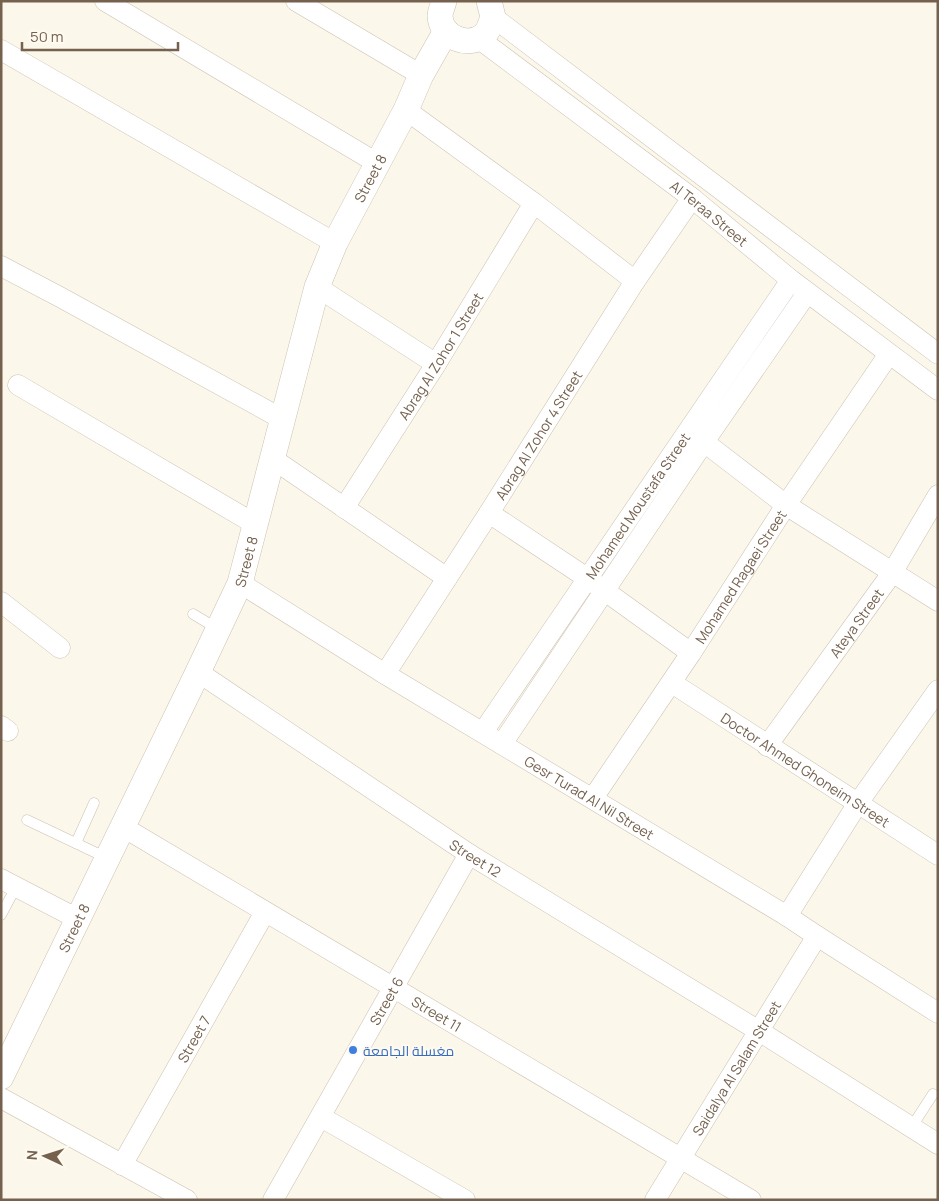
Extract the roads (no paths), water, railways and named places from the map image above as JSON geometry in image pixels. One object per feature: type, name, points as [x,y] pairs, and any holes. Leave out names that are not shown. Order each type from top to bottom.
[{"type":"street","points":[[105,1],[377,163]]},
{"type":"street","points":[[296,1],[421,75]]},
{"type":"street","points":[[444,1],[440,17],[446,31],[458,40],[472,41],[485,34],[491,9]]},
{"type":"street","name":"Al Teraa Street","points":[[491,9],[938,354]]},
{"type":"street","name":"Street 8","points":[[1,1077],[240,583],[284,420],[317,287],[335,243],[406,110],[421,75],[446,31]]},
{"type":"street","name":"Al Teraa Street","points":[[478,38],[692,198],[807,293],[938,390]]},
{"type":"street","points":[[1,50],[335,243]]},
{"type":"street","points":[[406,110],[534,203],[635,281]]},
{"type":"street","name":"Abrag Al Zohor 4 Street","points":[[385,674],[635,281],[692,198]]},
{"type":"street","name":"Abrag Al Zohor 1 Street","points":[[344,508],[436,364],[534,203]]},
{"type":"street","points":[[1,266],[60,296],[284,420]]},
{"type":"street","name":"Mohamed Moustafa Street","points":[[483,732],[791,280]]},
{"type":"street","points":[[317,287],[436,364]]},
{"type":"street","name":"Mohamed Moustafa Street","points":[[502,744],[603,591],[807,293]]},
{"type":"street","name":"Mohamed Ragaei Street","points":[[593,798],[692,653],[786,504],[889,354]]},
{"type":"street","points":[[18,385],[255,524]]},
{"type":"street","points":[[704,442],[786,504],[938,601]]},
{"type":"street","points":[[272,459],[447,578]]},
{"type":"street","name":"Ateya Street","points":[[767,746],[892,572],[938,495]]},
{"type":"street","points":[[489,513],[587,578],[692,653]]},
{"type":"street","name":"Gesr Turad Al Nil Street","points":[[240,583],[385,674],[788,916],[938,1013]]},
{"type":"street","points":[[1,602],[60,648]]},
{"type":"street","name":"Street 12","points":[[198,672],[469,854],[759,1031],[938,1144]]},
{"type":"street","name":"Doctor Ahmed Ghoneim Street","points":[[672,683],[938,855]]},
{"type":"street","points":[[788,916],[858,803],[938,690]]},
{"type":"street","name":"Street 11","points":[[123,827],[751,1200]]},
{"type":"street","name":"Street 6","points":[[273,1200],[469,854]]},
{"type":"street","points":[[9,883],[78,919]]},
{"type":"street","name":"Street 7","points":[[122,1164],[265,912]]},
{"type":"street","name":"Saidalya Al Salam Street","points":[[655,1200],[817,936]]},
{"type":"street","points":[[1,1098],[187,1200]]},
{"type":"street","points":[[321,1117],[465,1200]]},
{"type":"lane","points":[[193,614],[218,630]]},
{"type":"lane","points":[[76,843],[94,803]]},
{"type":"lane","points":[[27,820],[108,858]]},
{"type":"lane","points":[[1,915],[9,883]]},
{"type":"lane","points":[[911,1128],[932,1094]]},
{"type":"place","name":"مغسلة الجامعة","points":[[353,1050]]}]
